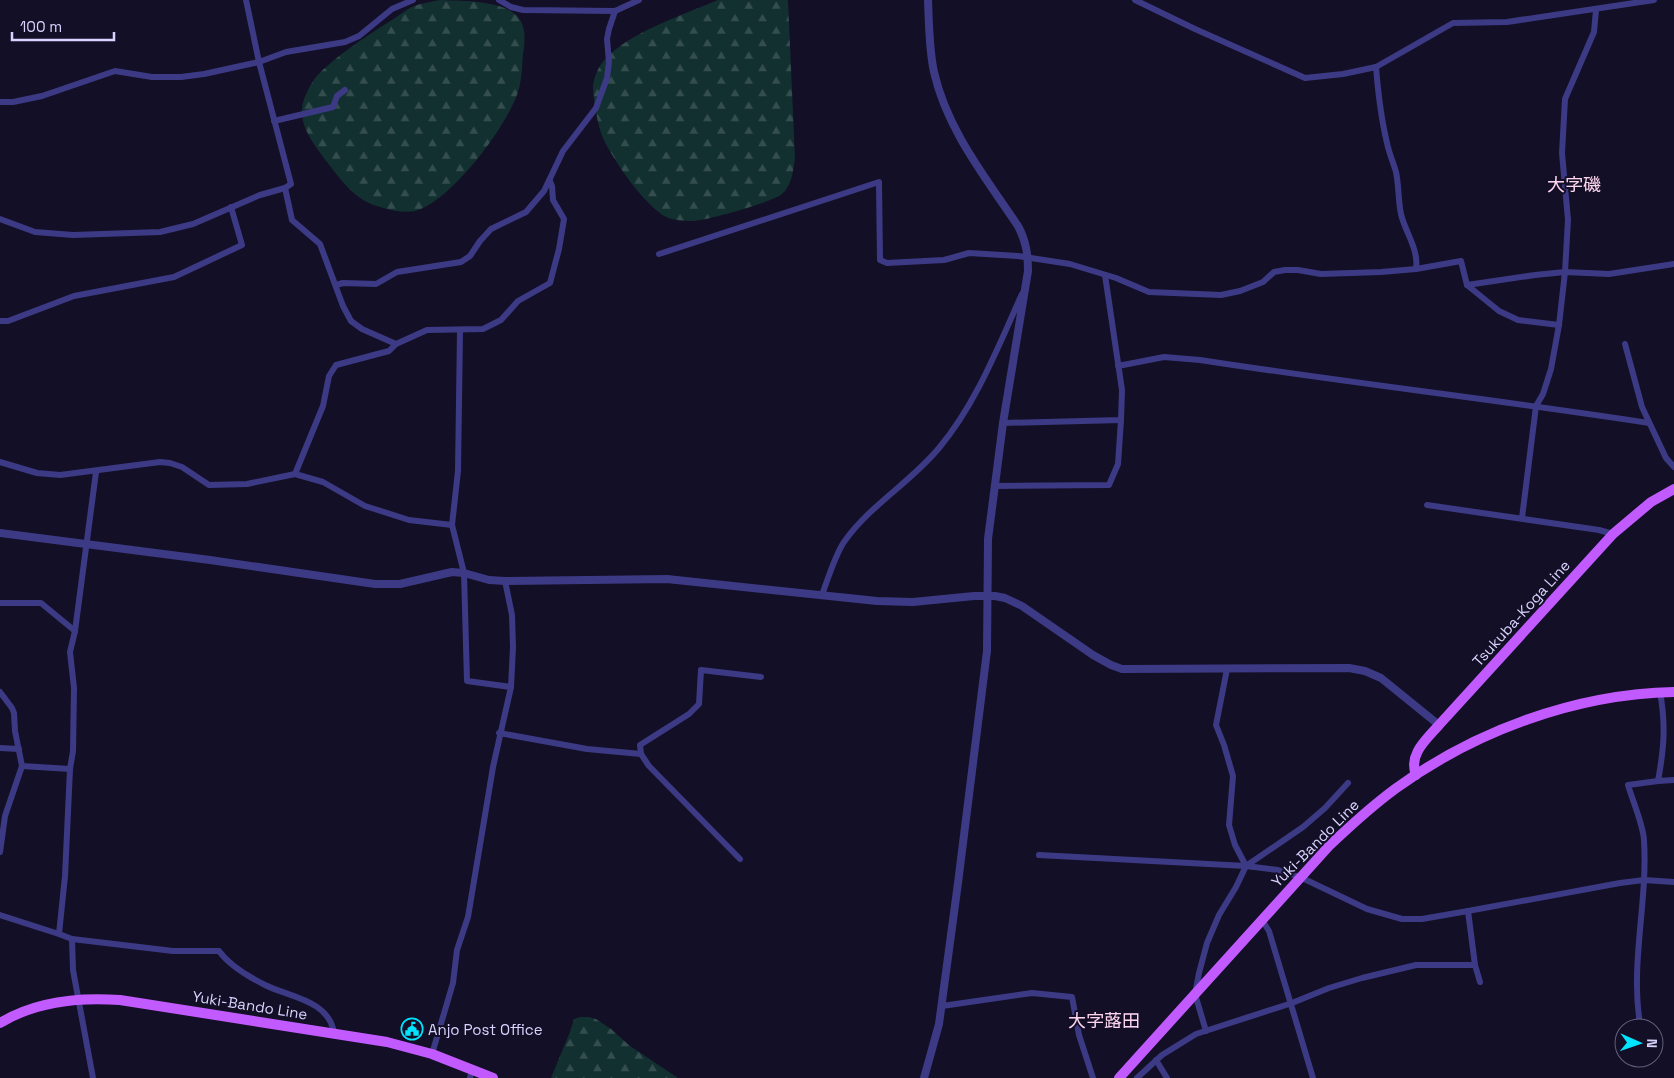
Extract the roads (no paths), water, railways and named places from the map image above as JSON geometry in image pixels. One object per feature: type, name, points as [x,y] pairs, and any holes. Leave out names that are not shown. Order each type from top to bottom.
[{"type":"main road","name":"Tsukuba-Koga Line","points":[[1416,775],[1414,765],[1416,753],[1439,725],[1613,534],[1652,502],[1674,489]]},
{"type":"main road","name":"Yuki-Bando Line","points":[[1119,1078],[1329,846],[1358,818],[1396,788],[1467,745],[1528,720],[1598,700],[1674,692]]},
{"type":"main road","name":"Yuki-Bando Line","points":[[0,1023],[34,1008],[80,999],[120,1000],[387,1042],[432,1054],[471,1074],[493,1078]]},
{"type":"street","points":[[0,219],[35,232],[73,235],[160,232],[193,224],[260,195],[285,188],[291,184],[259,62],[246,0]]},
{"type":"street","points":[[0,102],[13,102],[42,96],[115,71],[152,77],[204,74],[259,62],[281,53],[326,46],[354,38],[392,10],[413,0]]},
{"type":"street","points":[[499,0],[511,7],[523,10],[615,11],[639,0]]},
{"type":"street","points":[[924,1078],[942,1006],[987,651],[988,539],[1003,423],[1025,289],[1028,257],[1023,236],[1018,226],[956,130],[945,107],[934,70],[928,0]]},
{"type":"street","points":[[1135,0],[1305,78],[1343,74],[1376,67],[1453,23],[1506,22],[1654,0]]},
{"type":"street","points":[[1522,518],[1536,406],[1551,369],[1559,325],[1565,272],[1568,220],[1562,153],[1565,98],[1594,32],[1596,10]]},
{"type":"street","points":[[336,284],[376,284],[397,272],[463,261],[470,256],[491,229],[526,212],[544,191],[563,151],[596,108],[605,88],[609,62],[608,34],[615,11]]},
{"type":"street","points":[[1376,67],[1380,107],[1387,143],[1396,174],[1398,203],[1412,244],[1417,263],[1416,269]]},
{"type":"street","points":[[274,122],[333,107],[337,96],[345,90]]},
{"type":"street","points":[[295,474],[323,406],[329,376],[339,364],[389,351],[396,344],[427,330],[483,330],[501,320],[518,301],[550,283],[559,249],[564,219],[553,200],[550,180]]},
{"type":"street","points":[[659,254],[880,182],[880,260],[887,263],[944,260],[969,253],[1028,257],[1070,264],[1149,292],[1221,295],[1248,288],[1263,282],[1274,272],[1285,270],[1321,274],[1416,269],[1462,261],[1467,285],[1499,311],[1518,320],[1559,325]]},
{"type":"street","points":[[285,188],[292,220],[320,244],[343,306],[351,321],[362,329],[396,344]]},
{"type":"street","points":[[0,321],[8,321],[74,296],[174,277],[242,245],[231,207]]},
{"type":"street","points":[[1467,285],[1565,272],[1608,274],[1674,264]]},
{"type":"street","points":[[994,486],[1109,485],[1118,464],[1122,390],[1105,275]]},
{"type":"street","points":[[822,595],[843,543],[870,511],[912,475],[953,429],[984,377],[1025,289]]},
{"type":"street","points":[[460,331],[458,471],[452,525],[464,573],[466,681],[510,686]]},
{"type":"street","points":[[1625,344],[1642,406],[1666,458],[1674,467]]},
{"type":"street","points":[[1118,366],[1164,358],[1200,360],[1649,423]]},
{"type":"street","points":[[1003,423],[1121,420]]},
{"type":"street","points":[[0,462],[44,474],[68,475],[160,462],[182,467],[209,484],[231,485],[247,484],[295,474],[323,482],[364,506],[382,512],[409,520],[452,525]]},
{"type":"street","points":[[59,934],[65,876],[70,768],[74,751],[74,688],[70,652],[75,631],[96,472]]},
{"type":"street","points":[[1427,505],[1599,530],[1613,534]]},
{"type":"street","points":[[0,533],[87,543],[375,584],[400,584],[452,572],[464,573],[489,580],[505,581],[667,579],[877,601],[913,602],[988,596],[1005,598],[1022,606],[1093,655],[1122,669],[1349,668],[1365,671],[1381,678],[1439,725]]},
{"type":"street","points":[[432,1054],[453,983],[457,950],[468,917],[499,734],[510,686],[513,648],[512,615],[505,581]]},
{"type":"street","points":[[0,603],[41,603],[75,631]]},
{"type":"street","points":[[1227,669],[1216,725],[1233,776],[1229,825],[1235,845],[1246,866]]},
{"type":"street","points":[[740,859],[649,766],[641,754],[640,745],[689,714],[699,704],[701,670],[761,677]]},
{"type":"street","points":[[0,692],[14,713],[15,731],[22,766],[5,816],[0,852]]},
{"type":"street","points":[[1658,781],[1664,749],[1665,728],[1660,692]]},
{"type":"street","points":[[499,734],[587,749],[641,754]]},
{"type":"street","points":[[0,748],[19,749]]},
{"type":"street","points":[[22,766],[70,768]]},
{"type":"street","points":[[1639,1018],[1637,955],[1644,880],[1644,838],[1628,786],[1674,780]]},
{"type":"street","points":[[1206,1031],[1195,994],[1195,986],[1207,944],[1219,915],[1246,866],[1303,827],[1325,808],[1348,783]]},
{"type":"street","points":[[1039,855],[1246,866],[1278,870],[1300,877],[1367,908],[1402,918],[1422,919],[1644,880],[1674,882]]},
{"type":"street","points":[[1468,912],[1474,964],[1480,982]]},
{"type":"street","points":[[0,915],[72,939],[172,950],[219,951],[225,960],[266,986],[290,993],[322,1010],[333,1025],[334,1033]]},
{"type":"street","points":[[1262,920],[1269,931],[1313,1078]]},
{"type":"street","points":[[72,939],[73,970],[80,999],[93,1078]]},
{"type":"street","points":[[1137,1078],[1156,1060],[1196,1034],[1362,978],[1416,965],[1474,964]]},
{"type":"street","points":[[942,1006],[1032,993],[1072,997],[1079,1035],[1093,1078]]},
{"type":"street","points":[[1156,1060],[1167,1078]]},
{"type":"place","name":"Anjo Post Office","points":[[412,1029]]},
{"type":"district","name":"大字磯","points":[[1574,184]]},
{"type":"district","name":"大字蕗田","points":[[1104,1020]]}]
